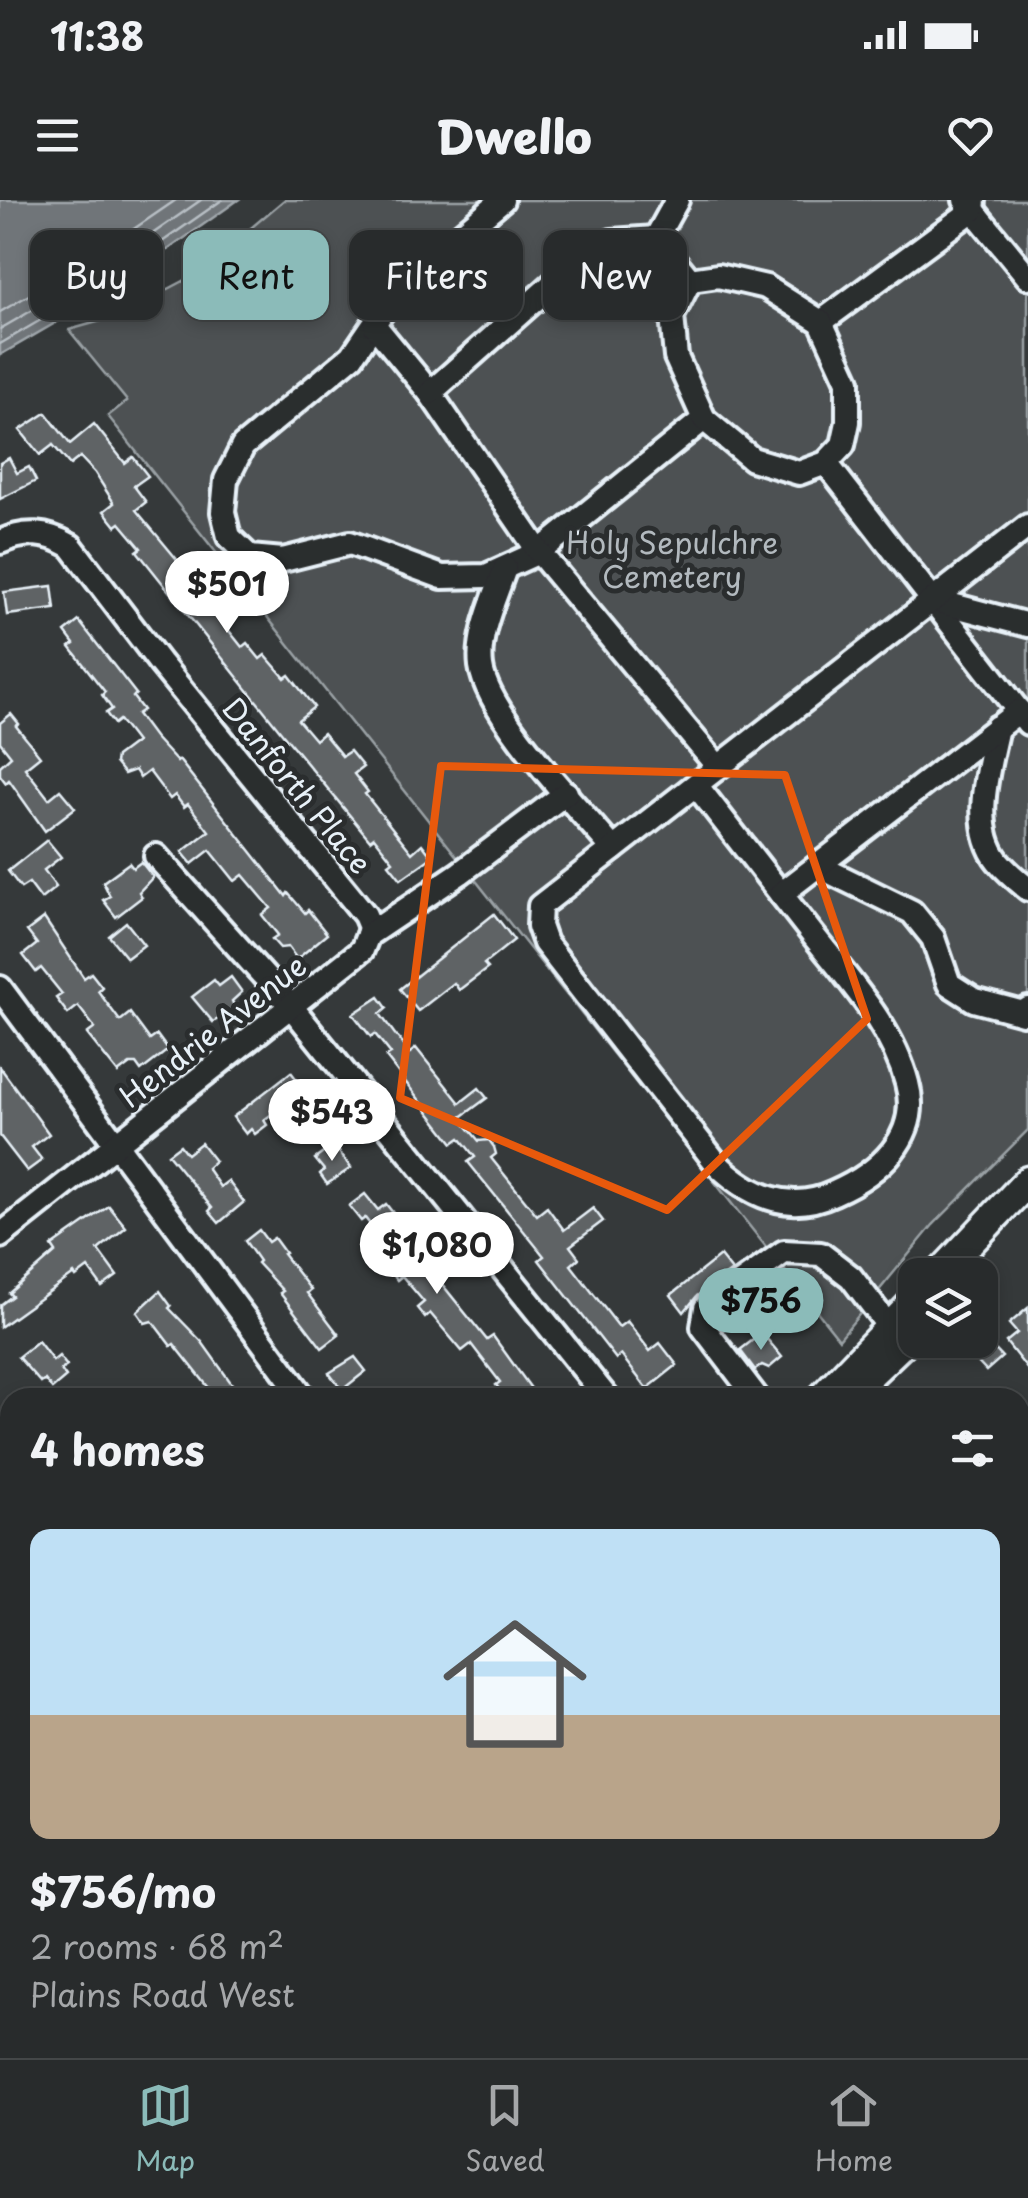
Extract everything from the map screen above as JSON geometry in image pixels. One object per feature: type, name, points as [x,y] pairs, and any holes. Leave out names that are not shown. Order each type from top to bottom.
[{"type":"main road","points":[[955,1258],[1028,1180]]},
{"type":"main road","points":[[978,1258],[1028,1201]]},
{"type":"main road","points":[[834,1388],[898,1333]]},
{"type":"main road","points":[[853,1388],[898,1335]]},
{"type":"street","points":[[502,200],[398,288],[352,356],[244,446],[226,480],[223,512],[229,537],[250,558],[283,560],[350,543],[442,578],[486,576],[539,552],[704,420]]},
{"type":"street","points":[[660,230],[677,200]]},
{"type":"street","points":[[821,322],[971,203],[1028,277]]},
{"type":"street","points":[[687,276],[690,280]]},
{"type":"street","points":[[718,276],[766,287],[821,322],[848,381],[848,422],[842,445],[826,463],[799,473],[752,460],[704,420],[676,357],[672,316],[690,280],[718,276]]},
{"type":"street","points":[[430,393],[543,292]]},
{"type":"street","points":[[375,326],[430,393],[539,552],[718,767]]},
{"type":"street","points":[[781,894],[998,727],[1024,717],[826,463]]},
{"type":"street","points":[[696,784],[879,1020],[908,1085],[902,1135],[886,1162],[859,1182],[820,1200],[774,1200],[742,1188],[717,1164],[545,943],[539,926],[540,906],[612,849],[1028,526]]},
{"type":"street","name":"Danforth Place","points":[[0,542],[31,533],[53,536],[71,546],[160,663],[365,916],[370,927],[368,935]]},
{"type":"street","points":[[504,568],[482,643],[481,668],[495,707],[612,849]]},
{"type":"street","points":[[932,600],[1028,625]]},
{"type":"street","points":[[998,727],[985,789],[986,829],[996,858],[1028,889]]},
{"type":"street","name":"Hendrie Avenue","points":[[0,1236],[362,950],[368,935],[460,873],[566,793]]},
{"type":"street","points":[[156,856],[290,1005],[600,1388]]},
{"type":"street","points":[[818,866],[912,912],[933,938],[950,984],[974,1000],[1023,1013],[1028,1009]]},
{"type":"street","points":[[0,988],[296,1388]]},
{"type":"street","points":[[749,1388],[702,1327],[706,1308],[784,1252],[821,1254],[851,1277],[898,1324]]},
{"type":"highlighted area","points":[[441,766],[785,775],[867,1019],[667,1210],[400,1098]]},
{"type":"green space","name":"Holy Sepulchre Cemetery","points":[[284,200],[1028,200],[1028,1130],[933,1225],[906,1258],[898,1258],[898,1267],[839,1339],[108,416],[127,401],[69,330],[104,320],[163,320],[163,292],[183,281],[183,320],[329,320],[329,230],[248,230]]},
{"type":"water","points":[[0,200],[238,200],[196,230],[183,230],[183,239],[163,253],[163,230],[30,230],[30,320],[60,320],[0,355]]},
{"type":"building","points":[[46,413],[70,444],[94,424],[125,463],[133,457],[148,476],[134,486],[146,502],[136,510],[180,563],[186,558],[216,595],[207,603],[242,647],[247,643],[260,659],[265,655],[285,678],[289,675],[314,707],[298,720],[315,740],[323,733],[342,756],[350,751],[363,767],[354,774],[368,792],[365,794],[412,853],[422,844],[432,857],[401,879],[389,864],[393,861],[374,837],[370,840],[137,551],[141,548],[104,511],[114,503],[95,473],[80,457],[70,465],[53,445],[40,455],[20,430]]},
{"type":"building","points":[[9,458],[17,473],[29,467],[36,481],[0,499],[0,463]]},
{"type":"building","points":[[52,586],[55,609],[7,615],[4,592]]},
{"type":"building","points":[[79,621],[136,694],[133,697],[143,710],[137,714],[154,737],[179,760],[286,896],[288,893],[305,913],[308,910],[327,934],[297,959],[288,947],[280,948],[272,939],[278,935],[262,915],[271,908],[243,875],[235,881],[210,850],[192,864],[182,852],[209,831],[188,804],[184,807],[175,795],[170,799],[149,771],[140,778],[135,770],[124,774],[115,763],[116,757],[136,742],[119,720],[114,724],[106,713],[112,709],[102,695],[105,692],[70,647],[74,644],[65,632]]},
{"type":"building","points":[[11,714],[40,756],[25,768],[49,799],[60,790],[75,808],[45,831],[9,780],[6,783],[0,775],[0,766],[11,756],[0,742],[0,723]]},
{"type":"building","points":[[47,840],[61,857],[44,870],[56,887],[41,899],[29,883],[21,888],[8,871]]},
{"type":"building","points":[[141,862],[153,877],[139,892],[142,897],[116,917],[103,900],[110,896],[103,882],[129,863],[133,868]]},
{"type":"building","points":[[494,914],[514,940],[484,964],[488,968],[459,990],[454,983],[418,1011],[400,989]]},
{"type":"building","points":[[44,918],[84,978],[91,973],[102,987],[98,991],[120,1021],[130,1013],[150,1040],[157,1035],[168,1050],[141,1071],[136,1064],[130,1064],[118,1073],[87,1034],[95,1028],[78,1006],[68,1014],[56,998],[62,994],[41,968],[36,972],[23,955],[37,944],[27,931]]},
{"type":"building","points":[[126,922],[144,945],[127,958],[109,936]]},
{"type":"building","points":[[231,977],[242,992],[232,1001],[235,1008],[213,1022],[192,997],[214,980],[219,986]]},
{"type":"building","points":[[379,997],[387,1008],[380,1014],[394,1033],[410,1053],[416,1048],[460,1103],[479,1088],[487,1098],[460,1118],[479,1141],[489,1140],[496,1154],[491,1158],[537,1215],[547,1207],[564,1230],[593,1208],[603,1221],[570,1246],[579,1258],[571,1265],[619,1327],[627,1321],[650,1351],[660,1343],[677,1365],[646,1388],[621,1355],[616,1359],[539,1260],[544,1256],[468,1162],[475,1157],[460,1138],[453,1143],[386,1057],[391,1054],[353,1014]]},
{"type":"building","points":[[0,1067],[49,1134],[32,1147],[42,1160],[27,1171],[0,1136]]},
{"type":"building","points":[[291,1072],[312,1099],[294,1113],[286,1103],[264,1120],[267,1125],[255,1134],[251,1129],[246,1134],[233,1117]]},
{"type":"building","points":[[201,1143],[215,1161],[207,1168],[220,1187],[228,1181],[244,1202],[219,1223],[209,1211],[212,1208],[168,1154],[180,1145],[187,1154]]},
{"type":"building","points":[[334,1145],[351,1168],[327,1184],[320,1174],[324,1170],[315,1159]]},
{"type":"building","points":[[365,1194],[378,1210],[386,1204],[401,1223],[396,1227],[487,1340],[493,1336],[531,1388],[498,1388],[496,1385],[500,1382],[471,1344],[462,1351],[430,1313],[425,1318],[417,1308],[424,1302],[402,1276],[397,1280],[387,1267],[380,1272],[368,1257],[384,1242],[365,1218],[361,1221],[349,1206]]},
{"type":"building","points":[[109,1206],[126,1227],[98,1250],[117,1276],[102,1287],[88,1268],[76,1277],[74,1274],[0,1327],[0,1305],[12,1296],[9,1293],[56,1252],[52,1246]]},
{"type":"building","points":[[259,1230],[268,1242],[274,1238],[311,1290],[307,1293],[339,1335],[322,1348],[280,1293],[283,1291],[257,1263],[245,1241]]},
{"type":"building","points":[[720,1256],[732,1271],[697,1296],[684,1312],[671,1295]]},
{"type":"building","points":[[160,1291],[169,1308],[202,1342],[235,1388],[209,1388],[174,1344],[171,1346],[152,1321],[145,1323],[137,1312]]},
{"type":"building","points":[[1028,1308],[1028,1370],[1006,1342],[1017,1333],[1009,1324]]},
{"type":"building","points":[[762,1333],[782,1357],[769,1368],[762,1365],[755,1370],[740,1350]]},
{"type":"building","points":[[38,1341],[53,1361],[59,1356],[67,1366],[61,1370],[66,1377],[51,1388],[45,1380],[41,1383],[18,1357]]},
{"type":"building","points":[[998,1353],[1002,1357],[986,1371],[974,1358],[998,1358]]},
{"type":"building","points":[[355,1357],[366,1371],[345,1388],[329,1373]]}]
